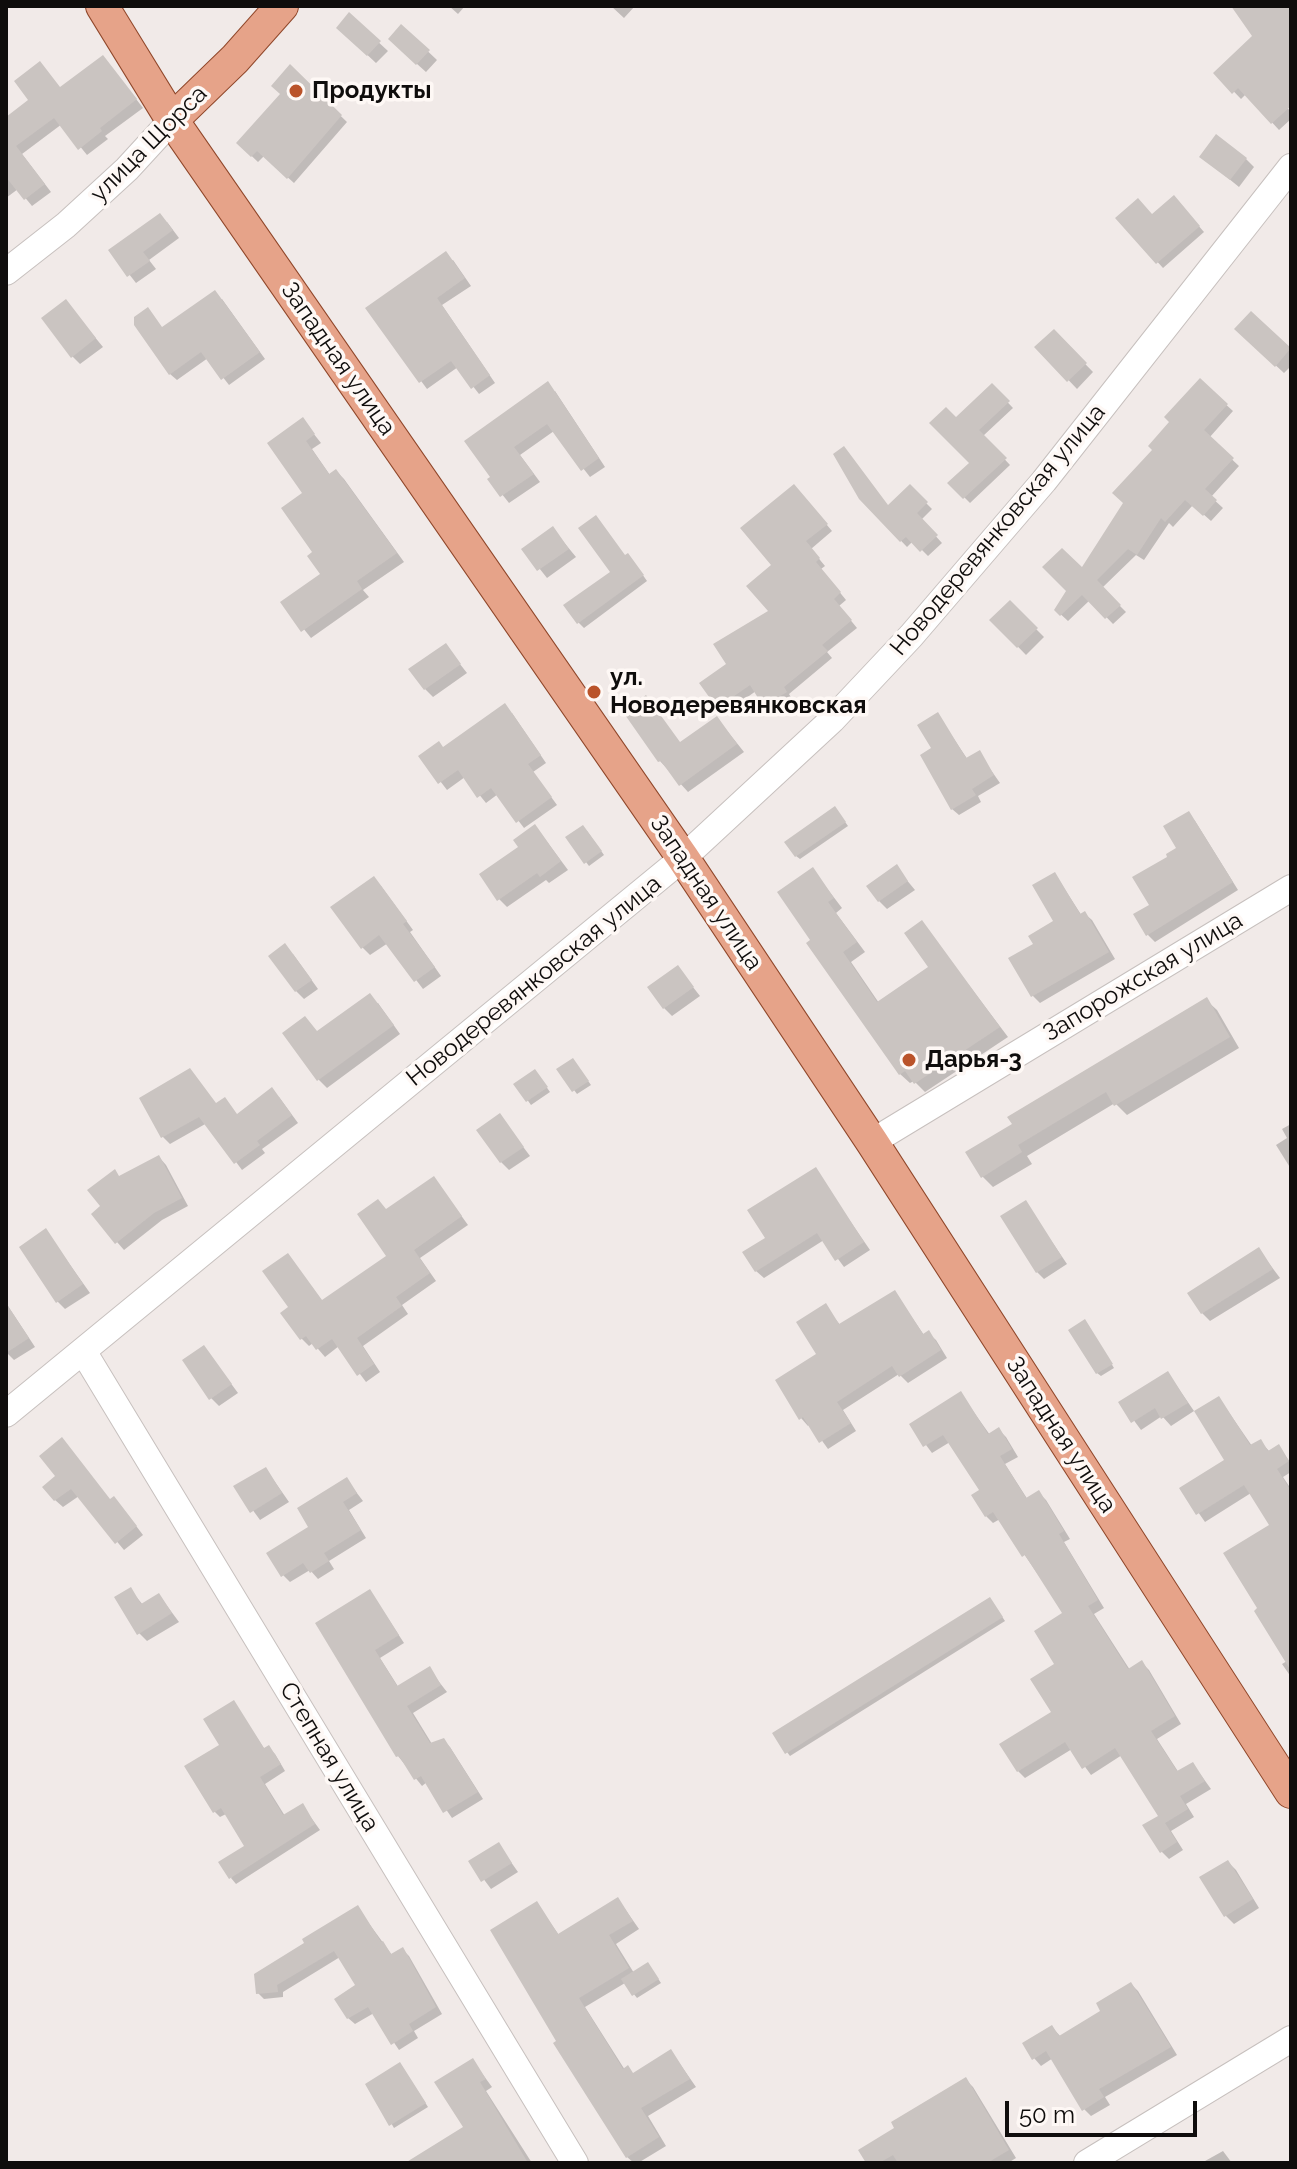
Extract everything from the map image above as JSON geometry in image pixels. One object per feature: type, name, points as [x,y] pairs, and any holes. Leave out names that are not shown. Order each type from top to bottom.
[{"type":"main road","name":"Западная улица","points":[[102,6],[172,120],[683,858],[872,1142],[1291,1792]]},
{"type":"main road","name":"улица Щорса","points":[[172,120],[235,59],[282,6]]},
{"type":"street","name":"улица Щорса","points":[[6,272],[127,169],[172,120]]},
{"type":"street","name":"Новодеревянковская улица","points":[[6,1414],[683,858],[832,720],[921,624],[1044,481],[1291,167]]},
{"type":"street","name":"Запорожская улица","points":[[872,1142],[1291,888]]},
{"type":"street","name":"Степная улица","points":[[83,1351],[575,2163]]},
{"type":"street","points":[[1087,2163],[1291,2039]]},
{"type":"building","points":[[1231,6],[1291,6],[1291,106],[1271,124],[1238,88],[1232,94],[1213,73],[1252,36]]},
{"type":"building","points":[[349,12],[381,41],[367,56],[336,28]]},
{"type":"building","points":[[401,24],[430,50],[416,65],[388,39]]},
{"type":"building","points":[[103,55],[137,99],[78,150],[54,118],[16,146],[45,184],[24,200],[6,177],[6,117],[28,100],[14,81],[40,61],[60,87]]},
{"type":"building","points":[[290,64],[342,115],[287,179],[257,151],[251,157],[236,143],[280,94],[271,86]]},
{"type":"building","points":[[1216,134],[1247,158],[1230,180],[1199,157]]},
{"type":"building","points":[[1174,195],[1200,226],[1156,264],[1115,218],[1138,198],[1152,214]]},
{"type":"building","points":[[160,213],[173,230],[143,252],[150,261],[127,277],[108,250]]},
{"type":"building","points":[[446,251],[465,278],[437,298],[490,375],[471,389],[451,361],[419,383],[365,308]]},
{"type":"building","points":[[215,290],[260,352],[221,380],[201,352],[169,375],[134,325],[134,317],[148,307],[162,327]]},
{"type":"building","points":[[66,299],[96,338],[71,358],[41,318]]},
{"type":"building","points":[[1251,311],[1291,348],[1275,367],[1234,329]]},
{"type":"building","points":[[1054,329],[1087,363],[1067,382],[1034,347]]},
{"type":"building","points":[[1200,378],[1228,404],[1204,430],[1234,458],[1205,489],[1217,500],[1203,516],[1185,500],[1165,522],[1161,518],[1137,555],[1128,549],[1097,580],[1121,605],[1105,619],[1082,595],[1060,616],[1054,610],[1066,591],[1042,567],[1062,548],[1082,567],[1123,503],[1112,493],[1152,450],[1148,446],[1169,422],[1164,417]]},
{"type":"building","points":[[548,381],[599,458],[581,471],[547,424],[514,447],[534,474],[500,497],[487,479],[490,477],[464,441]]},
{"type":"building","points":[[992,383],[1010,401],[979,430],[1007,458],[963,499],[947,483],[969,463],[929,423],[946,407],[956,417]]},
{"type":"building","points":[[303,417],[315,434],[306,441],[329,474],[336,469],[397,553],[357,581],[362,589],[301,632],[280,602],[320,574],[307,556],[312,552],[281,508],[302,493],[267,443]]},
{"type":"building","points":[[844,446],[888,505],[910,484],[928,502],[917,513],[938,535],[920,552],[906,537],[900,542],[859,499],[833,454]]},
{"type":"building","points":[[794,484],[828,524],[806,541],[820,558],[816,562],[841,592],[834,599],[852,620],[822,645],[828,651],[784,687],[787,692],[763,706],[750,685],[717,708],[699,683],[726,664],[713,644],[768,611],[746,586],[771,565],[740,528]]},
{"type":"building","points":[[596,515],[644,575],[577,624],[563,605],[610,572],[578,528]]},
{"type":"building","points":[[553,526],[569,549],[537,571],[521,549]]},
{"type":"building","points":[[1010,600],[1038,628],[1017,648],[989,620]]},
{"type":"building","points":[[446,643],[461,664],[424,690],[408,669]]},
{"type":"building","points":[[646,695],[680,742],[717,716],[737,744],[679,786],[623,712]]},
{"type":"building","points":[[505,703],[541,755],[528,764],[552,797],[516,823],[491,788],[477,798],[458,770],[438,784],[418,756],[439,741],[443,747]]},
{"type":"building","points":[[938,712],[966,758],[980,750],[994,775],[972,789],[976,795],[951,810],[920,755],[931,748],[917,725]]},
{"type":"building","points":[[835,806],[846,822],[795,857],[784,842]]},
{"type":"building","points":[[1189,811],[1233,882],[1146,936],[1133,914],[1149,905],[1132,877],[1167,857],[1166,854],[1176,848],[1163,826]]},
{"type":"building","points":[[535,824],[561,861],[540,877],[537,873],[497,901],[479,874],[518,847],[513,840]]},
{"type":"building","points":[[583,825],[602,851],[584,864],[565,837]]},
{"type":"building","points":[[897,864],[908,881],[878,902],[866,886]]},
{"type":"building","points":[[813,867],[834,898],[828,902],[857,942],[843,952],[877,1002],[928,967],[904,933],[922,920],[1000,1027],[914,1084],[905,1071],[899,1075],[806,943],[810,940],[777,892]]},
{"type":"building","points":[[1055,872],[1080,914],[1085,911],[1109,952],[1031,997],[1008,958],[1033,944],[1028,936],[1053,921],[1032,885]]},
{"type":"building","points":[[374,876],[407,921],[403,924],[435,967],[414,982],[379,935],[361,949],[330,907]]},
{"type":"building","points":[[285,943],[312,980],[295,992],[268,956]]},
{"type":"building","points":[[678,965],[694,987],[663,1009],[647,987]]},
{"type":"building","points":[[370,993],[394,1025],[317,1081],[282,1033],[305,1016],[317,1031]]},
{"type":"building","points":[[1207,997],[1230,1037],[1114,1106],[1106,1092],[1018,1145],[1022,1152],[981,1178],[965,1152],[1012,1124],[1007,1117]]},
{"type":"building","points":[[573,1058],[589,1081],[572,1092],[556,1069]]},
{"type":"building","points":[[190,1068],[216,1103],[225,1097],[237,1114],[272,1087],[292,1115],[257,1141],[260,1145],[234,1164],[199,1117],[161,1138],[139,1098]]},
{"type":"building","points":[[535,1069],[548,1087],[526,1102],[513,1084]]},
{"type":"building","points":[[500,1113],[524,1147],[500,1163],[476,1130]]},
{"type":"building","points":[[159,1155],[182,1198],[154,1213],[115,1244],[91,1214],[100,1206],[87,1190],[115,1169],[119,1176]]},
{"type":"building","points":[[816,1167],[864,1242],[835,1261],[817,1233],[755,1272],[742,1252],[765,1238],[747,1210]]},
{"type":"building","points":[[434,1176],[462,1216],[414,1250],[430,1273],[396,1297],[402,1306],[357,1338],[374,1364],[357,1376],[332,1339],[316,1350],[306,1336],[300,1340],[280,1313],[288,1307],[262,1271],[288,1253],[322,1300],[386,1256],[357,1214],[378,1199],[386,1209]]},
{"type":"building","points":[[1026,1200],[1062,1257],[1036,1273],[1000,1216]]},
{"type":"building","points":[[46,1228],[83,1284],[56,1303],[19,1247]]},
{"type":"building","points":[[1259,1247],[1273,1269],[1201,1314],[1187,1293]]},
{"type":"building","points":[[895,1290],[923,1334],[929,1330],[941,1350],[899,1377],[892,1366],[837,1402],[851,1423],[819,1443],[803,1417],[799,1420],[775,1380],[816,1354],[796,1322],[826,1303],[839,1324]]},
{"type":"building","points":[[6,1303],[29,1338],[6,1353]]},
{"type":"building","points":[[1085,1319],[1113,1364],[1096,1374],[1068,1330]]},
{"type":"building","points":[[204,1345],[232,1384],[209,1400],[182,1360]]},
{"type":"building","points":[[1168,1371],[1188,1403],[1161,1419],[1155,1408],[1131,1423],[1118,1402]]},
{"type":"building","points":[[961,1391],[988,1434],[999,1427],[1012,1449],[1000,1456],[1026,1498],[1039,1490],[1064,1531],[1059,1534],[1098,1600],[1088,1606],[1128,1669],[1142,1660],[1175,1716],[1151,1731],[1177,1771],[1193,1762],[1205,1781],[1180,1796],[1188,1809],[1165,1823],[1177,1842],[1160,1853],[1142,1825],[1158,1816],[1115,1748],[1082,1769],[1065,1742],[1017,1772],[999,1744],[1051,1712],[1030,1679],[1054,1664],[1034,1631],[1062,1613],[993,1512],[985,1517],[971,1495],[979,1490],[943,1435],[923,1447],[909,1424]]},
{"type":"building","points":[[1219,1396],[1250,1445],[1261,1439],[1268,1451],[1279,1444],[1289,1461],[1277,1469],[1291,1491],[1291,1671],[1223,1553],[1269,1525],[1244,1485],[1196,1515],[1179,1488],[1224,1460],[1194,1411]]},
{"type":"building","points":[[62,1437],[110,1499],[114,1496],[137,1526],[115,1544],[71,1489],[54,1501],[42,1487],[55,1476],[39,1456]]},
{"type":"building","points":[[266,1467],[282,1493],[250,1513],[233,1486]]},
{"type":"building","points":[[347,1477],[357,1493],[343,1502],[361,1530],[324,1553],[329,1561],[310,1573],[303,1563],[281,1577],[266,1553],[308,1527],[297,1508]]},
{"type":"building","points":[[131,1587],[141,1604],[159,1593],[172,1613],[137,1635],[114,1597]]},
{"type":"building","points":[[370,1589],[399,1635],[375,1650],[397,1686],[430,1666],[441,1685],[407,1706],[430,1743],[444,1738],[478,1792],[443,1813],[421,1776],[414,1780],[399,1756],[396,1757],[315,1623]]},
{"type":"building","points":[[990,1597],[1003,1617],[785,1754],[772,1733]]},
{"type":"building","points":[[234,1700],[264,1748],[269,1745],[281,1764],[260,1777],[283,1815],[303,1803],[315,1824],[229,1879],[218,1862],[244,1846],[221,1808],[213,1813],[184,1766],[219,1745],[203,1719]]},
{"type":"building","points":[[499,1842],[512,1863],[481,1882],[468,1861]]},
{"type":"building","points":[[1228,1860],[1253,1899],[1224,1917],[1199,1877]]},
{"type":"building","points":[[618,1897],[633,1921],[609,1935],[629,1968],[579,1998],[623,2069],[628,2065],[633,2073],[671,2049],[690,2079],[641,2108],[659,2137],[626,2158],[553,2043],[556,2041],[490,1930],[537,1901],[558,1934]]},
{"type":"building","points":[[358,1905],[391,1954],[403,1947],[436,2007],[409,2024],[413,2031],[391,2045],[368,2007],[347,2019],[334,1999],[355,1985],[334,1951],[277,1985],[278,1992],[256,1994],[254,1974],[304,1943],[302,1939]]},
{"type":"building","points":[[648,1962],[659,1979],[632,1996],[621,1979]]},
{"type":"building","points":[[1131,1982],[1171,2047],[1099,2089],[1104,2097],[1082,2111],[1046,2051],[1032,2060],[1022,2043],[1052,2025],[1059,2036],[1100,2011],[1096,2003]]},
{"type":"building","points":[[473,2058],[486,2079],[480,2082],[528,2163],[405,2163],[463,2127],[434,2082]]},
{"type":"building","points":[[400,2062],[426,2103],[389,2126],[365,2084]]},
{"type":"building","points":[[966,2077],[1009,2150],[987,2163],[898,2163],[893,2155],[879,2163],[866,2163],[858,2150],[894,2128],[891,2122]]},
{"type":"place","name":"Продукты","points":[[296,91]]},
{"type":"place","name":"ул. Новодеревянковская","points":[[594,692]]},
{"type":"place","name":"Дарья-3","points":[[909,1060]]}]
